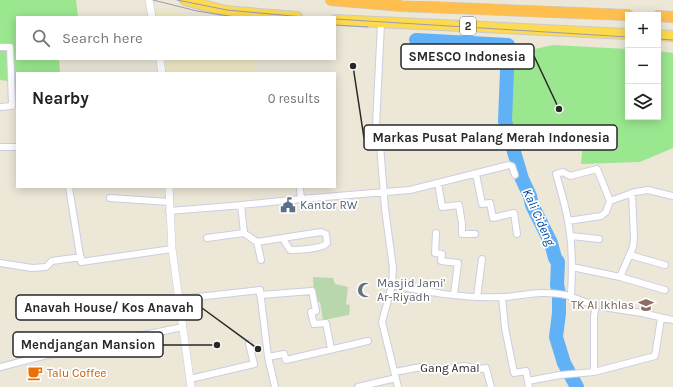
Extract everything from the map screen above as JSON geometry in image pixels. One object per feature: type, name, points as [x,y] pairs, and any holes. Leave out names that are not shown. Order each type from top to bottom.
[{"type":"highway","points":[[185,0],[225,11],[285,16]]},
{"type":"highway","points":[[331,0],[402,6],[625,15]]},
{"type":"highway","points":[[661,16],[673,17]]},
{"type":"highway","name":"2","points":[[336,20],[625,34]]},
{"type":"highway","points":[[661,35],[673,36]]},
{"type":"street","points":[[149,0],[152,16]]},
{"type":"street","points":[[381,23],[376,125],[380,145],[393,268],[392,285],[382,322],[398,387]]},
{"type":"street","points":[[0,47],[10,47],[12,106],[0,108]]},
{"type":"street","points":[[160,60],[162,72]]},
{"type":"street","points":[[0,147],[16,146]]},
{"type":"street","points":[[169,210],[241,206],[301,199],[410,190],[510,165],[512,166],[515,175]]},
{"type":"street","points":[[568,221],[602,216],[606,212],[610,201],[597,169],[570,176],[563,172],[556,174],[564,200],[570,236],[572,267],[569,296]]},
{"type":"street","points":[[476,174],[482,204],[490,203],[493,218],[514,213],[517,234]]},
{"type":"street","points":[[438,183],[442,207],[459,205],[462,234],[475,234]]},
{"type":"street","points":[[69,188],[81,262],[172,249]]},
{"type":"street","points":[[169,188],[172,249],[191,387]]},
{"type":"street","points":[[300,188],[301,199]]},
{"type":"street","points":[[610,201],[632,192],[648,190],[673,196]]},
{"type":"street","points":[[620,277],[633,247],[632,192]]},
{"type":"street","points":[[110,198],[169,202]]},
{"type":"street","points":[[241,206],[244,233]]},
{"type":"street","points":[[207,238],[244,233],[257,242],[321,232],[324,232],[327,236],[327,242],[323,246],[295,250],[290,250],[283,239]]},
{"type":"street","points":[[436,233],[435,253],[442,254],[441,261],[458,263],[454,294]]},
{"type":"street","points":[[570,236],[599,239]]},
{"type":"street","points":[[257,242],[261,260]]},
{"type":"street","points":[[630,255],[665,265]]},
{"type":"street","points":[[0,263],[32,268],[46,267],[52,261],[81,257]]},
{"type":"street","points":[[477,297],[482,259]]},
{"type":"street","points":[[572,267],[620,277],[665,290]]},
{"type":"street","points":[[392,285],[477,297],[502,297],[543,293],[569,296],[596,305],[594,316],[594,372]]},
{"type":"street","points":[[179,299],[259,289],[268,357],[275,387]]},
{"type":"street","points":[[260,295],[312,291],[316,311],[311,312],[314,324],[326,323],[331,349]]},
{"type":"street","points":[[502,297],[505,328],[514,373],[526,371],[529,384],[560,375],[594,372],[654,356],[661,318]]},
{"type":"street","points":[[603,307],[642,313],[673,320]]},
{"type":"street","points":[[0,367],[59,352],[183,328]]},
{"type":"street","points":[[268,357],[284,354],[286,360],[368,341]]},
{"type":"street","points":[[190,378],[254,364],[249,344]]},
{"type":"street","name":"Gang Amal","points":[[396,375],[421,367],[445,369],[464,366],[479,369],[486,368],[491,387]]},
{"type":"street","points":[[358,387],[396,375]]},
{"type":"shaded area","points":[[154,9],[195,16],[155,16]]},
{"type":"shaded area","points":[[162,60],[256,60],[255,72],[164,72]]},
{"type":"green space","points":[[0,0],[76,0],[78,16],[16,16],[16,60],[59,60],[60,72],[16,72],[16,106],[12,106],[8,81],[0,80]]},
{"type":"green space","points":[[553,45],[625,49],[625,120],[661,120],[661,51],[673,53],[673,148],[640,162],[581,164],[583,142],[511,133],[509,92],[512,54]]},
{"type":"green space","points":[[313,277],[333,278],[335,284],[348,287],[346,304],[350,305],[349,315],[323,320],[320,302],[314,301]]},
{"type":"waterway","name":"Kali Cideng","points":[[416,40],[508,45],[505,121],[522,179],[558,262],[557,285],[559,293],[559,313],[556,337],[564,363],[577,387]]},
{"type":"tram line","points":[[153,0],[197,11],[229,16]]},
{"type":"tram line","points":[[177,0],[227,10],[292,16]]},
{"type":"tram line","points":[[336,19],[625,37]]},
{"type":"tram line","points":[[336,25],[368,27]]},
{"type":"tram line","points":[[661,39],[673,40]]},
{"type":"place","name":"Markas Pusat Palang Merah Indonesia","points":[[353,66]]},
{"type":"place","name":"SMESCO Indonesia","points":[[559,109]]},
{"type":"place","name":"Kantor RW","points":[[288,205]]},
{"type":"place","name":"Masjid Jami' Ar-Riyadh","points":[[365,290]]},
{"type":"place","name":"TK Al Ikhlas","points":[[646,305]]},
{"type":"place","name":"Mendjangan Mansion","points":[[217,345]]},
{"type":"place","name":"Anavah House/ Kos Anavah","points":[[258,349]]},
{"type":"place","name":"Talu Coffee","points":[[35,373]]}]
